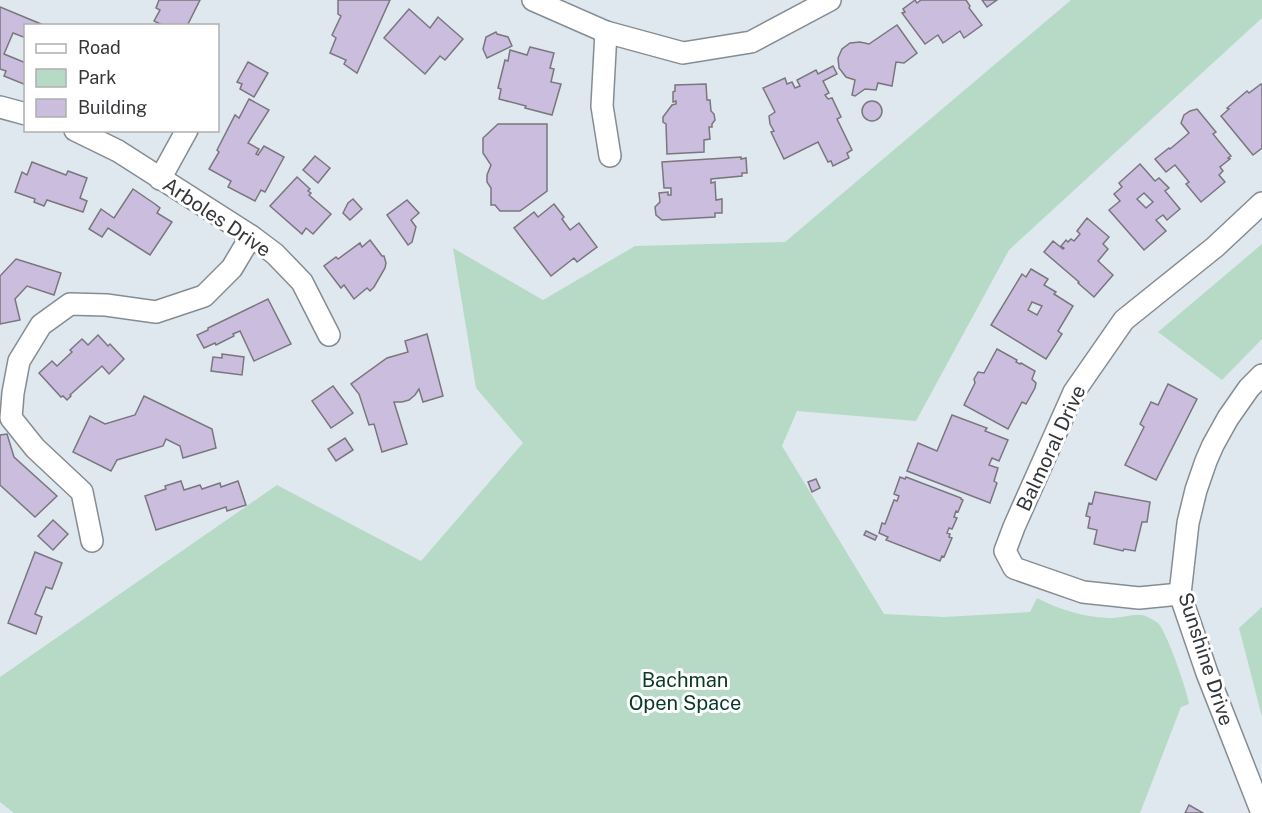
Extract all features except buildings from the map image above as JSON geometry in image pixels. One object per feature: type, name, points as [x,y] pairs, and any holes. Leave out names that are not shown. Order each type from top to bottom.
[{"type":"street","points":[[533,0],[606,32],[682,53],[751,42],[830,0]]},
{"type":"street","points":[[606,32],[602,106],[610,156]]},
{"type":"street","points":[[0,107],[24,113]]},
{"type":"street","name":"Arboles Drive","points":[[79,132],[118,151],[252,236],[275,254],[302,282],[330,335]]},
{"type":"street","points":[[160,179],[186,132]]},
{"type":"street","name":"Balmoral Drive","points":[[1180,594],[1139,597],[1083,592],[1014,568],[1005,551],[1074,392],[1124,320],[1215,247],[1262,203]]},
{"type":"street","points":[[92,541],[82,492],[34,448],[11,418],[19,361],[41,325],[70,304],[106,304],[156,312],[204,296],[232,268],[252,236]]},
{"type":"street","name":"Sunshine Drive","points":[[1262,375],[1249,388],[1228,418],[1206,461],[1188,524],[1180,594],[1207,673],[1262,813]]},
{"type":"green space","name":"Bachman Open Space","points":[[1071,0],[1262,0],[1262,18],[1009,250],[916,421],[797,411],[782,446],[884,614],[944,617],[1030,612],[1037,598],[1081,614],[1112,618],[1141,615],[1158,623],[1176,662],[1189,704],[1181,707],[1140,813],[14,813],[0,802],[0,677],[277,485],[421,561],[523,443],[476,388],[453,248],[543,300],[635,246],[785,242]]},
{"type":"green space","points":[[1262,244],[1262,339],[1222,380],[1158,332]]},
{"type":"green space","points":[[1262,607],[1262,717],[1239,628]]}]
